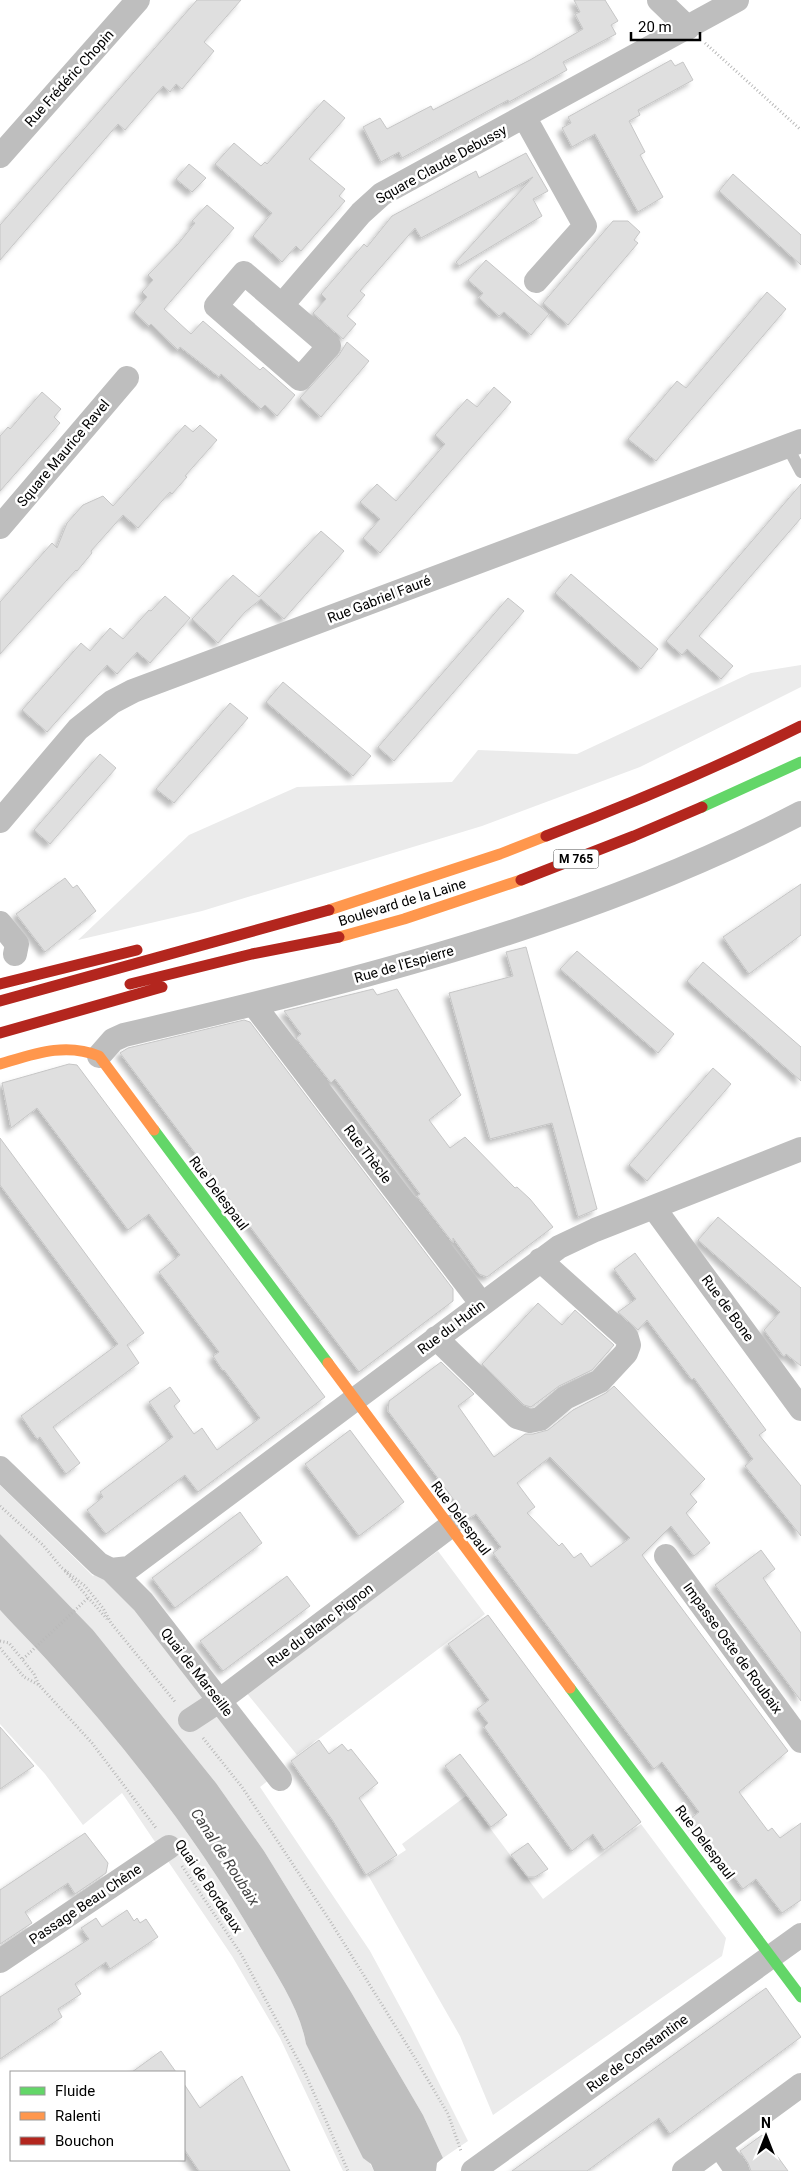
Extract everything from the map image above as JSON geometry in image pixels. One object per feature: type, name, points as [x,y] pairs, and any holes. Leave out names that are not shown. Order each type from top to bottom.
[{"type":"main road","name":"Boulevard de la Laine","points":[[176,940],[261,919],[358,899],[500,854],[586,822],[734,758],[801,726]]},
{"type":"main road","name":"Boulevard de la Laine","points":[[0,1033],[343,936],[478,894],[602,850],[801,762]]},
{"type":"main road","points":[[0,1001],[273,927],[358,899]]},
{"type":"main road","points":[[118,987],[270,950],[343,936]]},
{"type":"main road","points":[[0,984],[147,947]]},
{"type":"main road","points":[[0,1064],[68,1047],[99,1056]]},
{"type":"main road","name":"Rue Delespaul","points":[[99,1056],[353,1399],[801,1997]]},
{"type":"street","name":"Rue Frédéric Chopin","points":[[0,156],[138,0]]},
{"type":"street","points":[[659,0],[688,28]]},
{"type":"street","name":"Square Claude Debussy","points":[[282,305],[371,202],[382,194],[525,118],[737,0]]},
{"type":"street","points":[[525,118],[585,226],[536,281]]},
{"type":"street","points":[[244,274],[282,305],[329,346],[300,379],[216,306],[244,274]]},
{"type":"street","name":"Square Maurice Ravel","points":[[0,527],[127,378]]},
{"type":"street","name":"Rue Gabriel Fauré","points":[[0,821],[78,729],[112,702],[133,691],[794,444]]},
{"type":"street","name":"Rue de l'Espierre","points":[[99,1056],[113,1040],[124,1035],[254,1005],[428,958],[535,924],[693,864],[759,835],[801,813]]},
{"type":"street","points":[[0,922],[17,944],[15,954]]},
{"type":"street","name":"Rue Thècle","points":[[254,1005],[481,1304]]},
{"type":"street","name":"Rue du Hutin","points":[[111,1570],[124,1570],[135,1565],[540,1260],[574,1239],[801,1149]]},
{"type":"street","name":"Rue de Bone","points":[[654,1208],[801,1409]]},
{"type":"street","points":[[436,1338],[517,1417],[525,1420],[540,1419],[565,1398],[605,1377],[626,1353],[628,1340],[540,1260]]},
{"type":"street","name":"Quai de Marseille","points":[[0,1468],[90,1556],[99,1564],[111,1570],[143,1602],[280,1778]]},
{"type":"street","name":"Rue du Blanc Pignon","points":[[190,1720],[219,1701],[449,1527]]},
{"type":"street","name":"Impasse Oste de Roubaix","points":[[666,1556],[801,1741]]},
{"type":"street","name":"Passage Beau Chêne","points":[[0,1961],[169,1847]]},
{"type":"street","name":"Rue de Constantine","points":[[467,2162],[801,1935]]},
{"type":"street","points":[[684,2171],[801,2085]]},
{"type":"street","points":[[719,2145],[737,2171]]},
{"type":"lane","points":[[794,444],[801,472]]},
{"type":"path","points":[[688,28],[801,130]]},
{"type":"path","points":[[0,1506],[43,1545],[111,1623],[242,1787],[332,1924],[448,2114],[467,2162]]},
{"type":"path","points":[[61,1566],[85,1586],[103,1608],[111,1623]]},
{"type":"path","points":[[23,1659],[88,1598]]},
{"type":"path","points":[[0,1642],[9,1642],[34,1674],[38,1685]]},
{"type":"path","name":"Quai de Bordeaux","points":[[0,1648],[24,1677],[38,1685],[92,1743],[169,1847],[242,1954],[305,2074],[348,2171]]},
{"type":"shaded area","points":[[801,665],[801,687],[640,767],[482,826],[202,911],[78,940],[189,835],[297,787],[452,782],[478,750],[577,754],[751,673]]},
{"type":"shaded area","points":[[0,1485],[93,1576],[99,1571],[117,1581],[274,1776],[260,1787],[370,1951],[411,2027],[468,2141],[443,2158],[423,2115],[351,1992],[264,1851],[216,1783],[93,1630],[0,1534]]},
{"type":"shaded area","points":[[438,1551],[485,1614],[297,1755],[245,1691]]},
{"type":"shaded area","points":[[0,1610],[106,1727],[161,1797],[212,1869],[287,1993],[299,2018],[306,2044],[374,2171],[343,2171],[280,2038],[232,1956],[122,1793],[83,1825],[45,1774],[0,1724]]},
{"type":"shaded area","points":[[466,1796],[543,1899],[641,1824],[726,1938],[722,1956],[493,2115],[460,2036],[368,1875],[406,1850],[402,1844]]},
{"type":"water","name":"Canal de Roubaix","points":[[0,1534],[93,1630],[216,1783],[264,1851],[351,1992],[423,2115],[443,2158],[437,2163],[436,2171],[374,2171],[371,2164],[363,2158],[306,2044],[299,2018],[287,1993],[212,1869],[161,1797],[106,1727],[0,1610]]},
{"type":"building","points":[[197,0],[241,0],[204,42],[214,51],[182,89],[176,84],[170,92],[163,86],[125,130],[118,124],[0,260],[0,225]]},
{"type":"building","points":[[574,0],[605,0],[618,21],[611,25],[616,34],[563,62],[567,70],[509,102],[508,100],[402,158],[399,152],[381,162],[363,127],[380,118],[387,129],[431,106],[433,110],[530,60],[583,29],[575,14],[580,12]]},
{"type":"building","points":[[671,60],[675,66],[683,62],[693,80],[638,110],[640,115],[629,121],[645,152],[640,155],[663,197],[638,212],[595,134],[572,147],[562,128],[571,123],[568,117]]},
{"type":"building","points":[[324,100],[345,118],[309,159],[345,189],[339,196],[345,201],[301,251],[296,246],[282,262],[253,236],[272,213],[215,164],[234,143],[261,166],[265,162],[267,164]]},
{"type":"building","points":[[526,153],[548,191],[533,199],[542,216],[459,266],[456,262],[533,177],[421,238],[415,228],[360,291],[365,295],[347,316],[356,324],[343,339],[313,313],[326,299],[321,294],[364,244],[367,247],[392,216],[476,171],[479,178]]},
{"type":"building","points":[[189,164],[206,178],[192,192],[176,179]]},
{"type":"building","points":[[733,174],[801,235],[801,265],[719,191]]},
{"type":"building","points":[[207,205],[234,228],[164,309],[191,334],[203,321],[260,370],[263,367],[295,395],[277,416],[265,405],[261,409],[221,374],[219,377],[180,347],[178,350],[151,324],[149,326],[134,312],[147,297],[142,292],[153,280],[148,275],[178,244],[195,223],[192,221]]},
{"type":"building","points":[[613,221],[628,221],[640,232],[634,240],[638,243],[568,325],[543,303]]},
{"type":"building","points":[[486,260],[549,314],[531,335],[504,312],[499,316],[479,298],[483,293],[468,280]]},
{"type":"building","points":[[767,292],[786,309],[656,461],[628,439],[677,381],[686,388]]},
{"type":"building","points":[[347,342],[369,361],[321,417],[300,398],[339,355]]},
{"type":"building","points":[[494,387],[511,402],[380,553],[363,538],[380,519],[360,502],[377,484],[396,501],[445,444],[435,435],[467,399],[477,407]]},
{"type":"building","points":[[42,392],[61,409],[54,417],[60,423],[0,491],[0,436],[8,427],[10,429]]},
{"type":"building","points":[[185,425],[193,432],[200,425],[217,440],[185,476],[187,477],[172,494],[170,492],[138,528],[123,515],[91,551],[92,553],[77,571],[0,654],[0,602],[52,543],[57,548],[67,523],[83,505],[103,496],[113,506]]},
{"type":"building","points":[[801,484],[801,518],[699,636],[733,666],[721,679],[687,649],[682,655],[666,641]]},
{"type":"building","points":[[321,531],[344,551],[284,619],[261,599],[245,612],[218,643],[192,619],[233,575],[259,597]]},
{"type":"building","points":[[571,574],[658,649],[641,669],[555,593]]},
{"type":"building","points":[[165,596],[190,618],[150,663],[137,652],[117,674],[107,665],[47,732],[22,710],[81,643],[90,651],[110,628],[123,639],[149,610],[151,611]]},
{"type":"building","points":[[508,598],[524,611],[394,761],[378,747]]},
{"type":"building","points":[[283,682],[371,756],[353,776],[266,702]]},
{"type":"building","points":[[230,703],[248,718],[174,803],[156,789]]},
{"type":"building","points":[[100,754],[116,768],[50,844],[34,830]]},
{"type":"building","points":[[65,878],[73,888],[77,885],[96,911],[45,952],[16,914]]},
{"type":"building","points":[[801,884],[801,935],[749,974],[723,937]]},
{"type":"building","points":[[526,947],[597,1209],[578,1217],[552,1123],[490,1139],[449,993],[513,976],[506,952]]},
{"type":"building","points":[[577,951],[674,1034],[658,1053],[560,969]]},
{"type":"building","points":[[703,962],[801,1047],[801,1081],[687,981]]},
{"type":"building","points":[[373,989],[377,995],[397,989],[461,1095],[429,1120],[450,1148],[465,1137],[515,1188],[517,1187],[530,1199],[553,1227],[487,1277],[479,1274],[453,1238],[453,1243],[417,1196],[420,1194],[335,1079],[331,1083],[296,1038],[301,1034],[284,1011]]},
{"type":"building","points":[[244,1020],[250,1022],[453,1289],[453,1301],[359,1372],[120,1053],[128,1048]]},
{"type":"building","points":[[69,1064],[77,1065],[325,1397],[198,1492],[185,1475],[106,1534],[87,1510],[103,1497],[100,1492],[173,1437],[149,1402],[170,1387],[180,1401],[174,1406],[194,1434],[202,1428],[217,1450],[260,1418],[213,1356],[219,1352],[159,1272],[180,1255],[149,1214],[128,1230],[37,1108],[11,1128],[2,1083]]},
{"type":"building","points":[[713,1068],[731,1084],[647,1181],[629,1165]]},
{"type":"building","points":[[0,1138],[144,1333],[127,1345],[139,1363],[53,1427],[80,1463],[66,1474],[40,1437],[37,1439],[21,1416],[118,1344],[0,1185]]},
{"type":"building","points":[[718,1217],[801,1288],[801,1366],[786,1354],[784,1357],[764,1330],[780,1312],[698,1240]]},
{"type":"building","points":[[635,1253],[766,1430],[759,1435],[801,1486],[801,1536],[745,1466],[753,1459],[694,1378],[692,1380],[647,1320],[638,1330],[618,1312],[636,1299],[614,1269]]},
{"type":"building","points":[[538,1303],[562,1325],[575,1310],[614,1345],[592,1370],[559,1386],[531,1407],[524,1405],[482,1364]]},
{"type":"building","points":[[441,1362],[474,1394],[458,1406],[494,1457],[525,1434],[548,1430],[573,1410],[606,1393],[614,1386],[705,1479],[690,1494],[697,1502],[686,1513],[710,1543],[694,1556],[671,1526],[642,1555],[788,1751],[739,1792],[768,1831],[772,1828],[780,1838],[801,1823],[801,1900],[782,1913],[756,1879],[743,1889],[691,1818],[699,1812],[662,1762],[654,1769],[493,1553],[501,1547],[476,1514],[468,1519],[388,1411],[389,1401]],"holes":[[[550,1457],[630,1538],[591,1567],[581,1553],[574,1558],[562,1543],[559,1546],[527,1513],[535,1507],[517,1483]]]},
{"type":"building","points":[[350,1430],[404,1502],[359,1536],[305,1464]]},
{"type":"building","points":[[240,1512],[262,1543],[175,1608],[152,1578]]},
{"type":"building","points":[[761,1550],[775,1569],[763,1578],[801,1633],[801,1701],[715,1585]]},
{"type":"building","points":[[287,1576],[310,1606],[223,1671],[200,1641]]},
{"type":"building","points":[[488,1615],[641,1822],[604,1850],[593,1834],[572,1851],[484,1727],[488,1723],[477,1709],[489,1700],[448,1644]]},
{"type":"building","points":[[0,1727],[34,1766],[0,1789]]},
{"type":"building","points":[[319,1740],[329,1754],[342,1744],[348,1751],[351,1749],[378,1783],[359,1798],[397,1855],[366,1875],[333,1821],[291,1761]]},
{"type":"building","points":[[460,1754],[507,1815],[491,1827],[445,1766]]},
{"type":"building","points":[[85,1833],[108,1863],[106,1873],[75,1894],[68,1883],[25,1912],[32,1923],[0,1944],[0,1890]]},
{"type":"building","points":[[528,1843],[548,1869],[535,1877],[528,1877],[511,1855]]},
{"type":"building","points":[[127,1910],[134,1921],[137,1918],[140,1923],[146,1919],[158,1937],[110,1969],[106,1962],[75,1984],[81,1994],[58,2009],[62,2017],[0,2059],[0,1997],[89,1939],[81,1928],[96,1918],[102,1927]]},
{"type":"building","points":[[766,1988],[801,2037],[670,2134],[659,2118],[587,2171],[512,2171]]},
{"type":"building","points":[[161,2051],[175,2071],[133,2071]]},
{"type":"building","points":[[242,2076],[290,2171],[199,2171],[185,2150],[185,2086],[200,2108]]},
{"type":"building","points":[[762,2135],[788,2171],[751,2171],[740,2151]]},
{"type":"traffic: fast","points":[[702,807],[801,762]]},
{"type":"traffic: fast","points":[[154,1130],[328,1363]]},
{"type":"traffic: fast","points":[[570,1688],[801,1997]]},
{"type":"traffic: slow","points":[[329,910],[500,854],[546,836]]},
{"type":"traffic: slow","points":[[339,937],[404,919],[521,880]]},
{"type":"traffic: slow","points":[[0,1064],[37,1053],[62,1050],[74,1050],[99,1056],[154,1130]]},
{"type":"traffic: slow","points":[[328,1363],[570,1688]]},
{"type":"traffic: jam","points":[[546,836],[675,784],[801,726]]},
{"type":"traffic: jam","points":[[521,880],[702,807]]},
{"type":"traffic: jam","points":[[0,1001],[329,910]]},
{"type":"traffic: jam","points":[[130,984],[252,954],[339,937]]},
{"type":"traffic: jam","points":[[0,984],[137,950]]},
{"type":"traffic: jam","points":[[0,1033],[162,987]]}]
